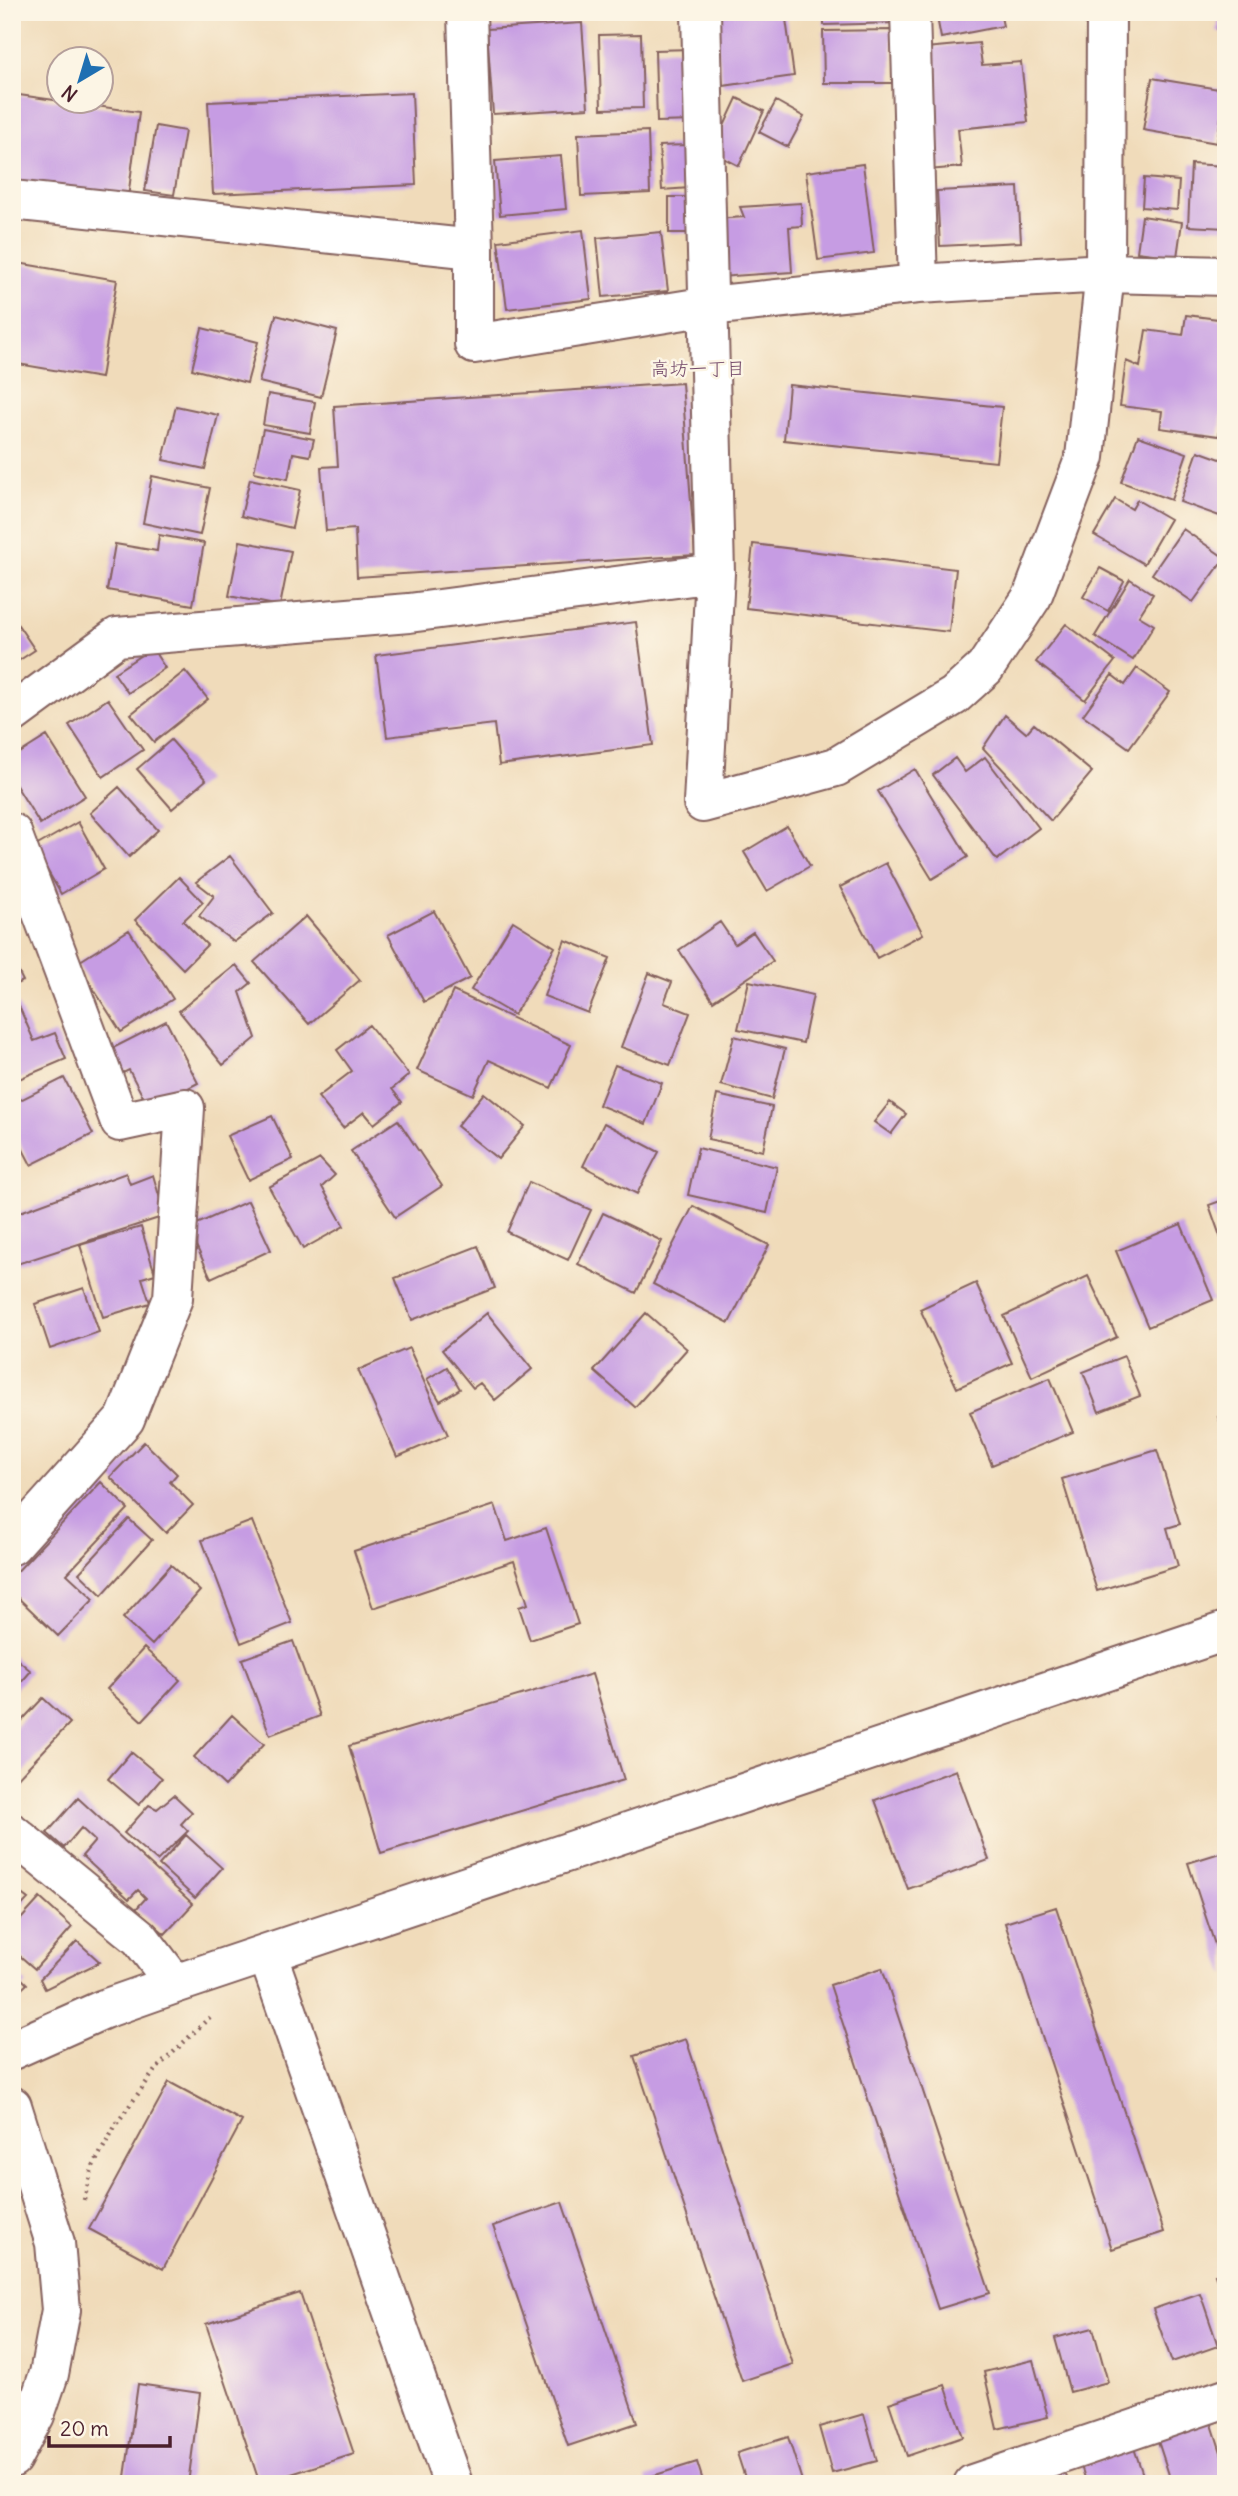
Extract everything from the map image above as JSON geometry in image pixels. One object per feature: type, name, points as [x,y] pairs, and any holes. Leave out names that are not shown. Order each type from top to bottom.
[{"type":"street","points":[[467,12],[474,344],[709,306],[918,284],[1105,273],[1226,276]]},
{"type":"street","points":[[701,12],[715,573],[703,803],[836,767],[954,695],[985,668],[1032,597],[1085,457],[1105,273],[1106,12]]},
{"type":"street","points":[[910,12],[918,284]]},
{"type":"street","points":[[12,200],[474,249]]},
{"type":"street","points":[[12,714],[117,637],[409,613],[715,573]]},
{"type":"street","points":[[12,833],[120,1122],[185,1108],[173,1298],[125,1419],[12,1545]]},
{"type":"street","points":[[12,2050],[104,2009],[174,1984],[1226,1631]]},
{"type":"street","points":[[12,1833],[140,1938],[174,1984]]},
{"type":"street","points":[[267,1953],[453,2484]]},
{"type":"street","points":[[12,2106],[55,2243],[61,2310],[49,2374],[35,2416],[12,2458]]},
{"type":"street","points":[[973,2484],[1226,2398]]},
{"type":"path","points":[[83,2206],[92,2168],[117,2123],[156,2069],[220,2008]]},
{"type":"building","points":[[713,12],[785,12],[794,76],[723,86]]},
{"type":"building","points":[[824,12],[896,12],[897,23],[824,25]]},
{"type":"building","points":[[936,12],[1000,12],[1003,26],[941,38]]},
{"type":"building","points":[[1220,12],[1226,12],[1226,33],[1217,31]]},
{"type":"building","points":[[582,23],[588,108],[493,114],[487,29]]},
{"type":"building","points":[[892,30],[892,83],[824,83],[823,31]]},
{"type":"building","points":[[641,34],[643,108],[601,109],[599,35]]},
{"type":"building","points":[[979,43],[982,65],[1021,62],[1028,122],[958,129],[962,167],[928,170],[915,49]]},
{"type":"building","points":[[692,49],[694,121],[657,122],[655,50]]},
{"type":"building","points":[[1152,78],[1225,90],[1217,143],[1143,130]]},
{"type":"building","points":[[412,93],[416,185],[213,194],[208,102]]},
{"type":"building","points":[[12,94],[46,99],[46,116],[116,116],[116,109],[139,112],[128,198],[12,182]]},
{"type":"building","points":[[737,98],[764,111],[739,166],[712,152]]},
{"type":"building","points":[[776,101],[804,117],[788,147],[759,132]]},
{"type":"building","points":[[156,126],[185,131],[174,195],[145,191]]},
{"type":"building","points":[[648,131],[650,193],[581,196],[578,134]]},
{"type":"building","points":[[687,145],[690,188],[662,190],[659,146]]},
{"type":"building","points":[[561,156],[566,209],[500,215],[495,161]]},
{"type":"building","points":[[863,164],[874,253],[818,260],[806,172]]},
{"type":"building","points":[[1191,164],[1226,166],[1226,228],[1188,226]]},
{"type":"building","points":[[1144,178],[1179,181],[1177,210],[1142,207]]},
{"type":"building","points":[[1018,187],[1021,242],[940,246],[937,191]]},
{"type":"building","points":[[669,197],[694,197],[694,233],[669,233]]},
{"type":"building","points":[[801,203],[802,226],[789,227],[792,272],[719,277],[715,219],[744,217],[740,207]]},
{"type":"building","points":[[1142,216],[1182,222],[1177,257],[1137,252]]},
{"type":"building","points":[[583,230],[591,299],[507,309],[498,241]]},
{"type":"building","points":[[661,232],[668,291],[603,297],[597,238]]},
{"type":"building","points":[[12,262],[117,280],[101,378],[12,363]]},
{"type":"building","points":[[276,315],[337,331],[321,397],[259,382]]},
{"type":"building","points":[[1186,315],[1226,320],[1226,383],[1219,436],[1160,428],[1162,411],[1120,406],[1126,361],[1140,367],[1146,330],[1183,335]]},
{"type":"building","points":[[202,328],[258,342],[247,383],[192,369]]},
{"type":"building","points":[[682,383],[695,555],[357,577],[355,529],[326,531],[321,467],[338,466],[334,406]]},
{"type":"building","points":[[789,385],[1002,407],[996,462],[784,440]]},
{"type":"building","points":[[268,394],[315,402],[310,433],[263,425]]},
{"type":"building","points":[[176,406],[218,415],[205,469],[163,460]]},
{"type":"building","points":[[263,429],[314,439],[310,456],[293,453],[288,479],[254,472]]},
{"type":"building","points":[[1138,436],[1187,453],[1171,500],[1121,482]]},
{"type":"building","points":[[1198,451],[1226,461],[1226,505],[1222,517],[1180,502]]},
{"type":"building","points":[[152,476],[210,488],[200,535],[143,523]]},
{"type":"building","points":[[250,479],[300,490],[292,528],[241,516]]},
{"type":"building","points":[[1115,499],[1132,509],[1137,500],[1170,519],[1144,564],[1094,535]]},
{"type":"building","points":[[1183,529],[1225,558],[1193,602],[1152,574]]},
{"type":"building","points":[[159,535],[204,543],[193,605],[107,590],[115,544],[157,551]]},
{"type":"building","points":[[240,541],[291,551],[280,606],[229,596]]},
{"type":"building","points":[[753,544],[956,569],[949,632],[746,608]]},
{"type":"building","points":[[1100,568],[1124,581],[1108,611],[1083,597]]},
{"type":"building","points":[[1130,579],[1153,594],[1139,616],[1154,625],[1133,660],[1095,636]]},
{"type":"building","points":[[12,616],[35,650],[12,665]]},
{"type":"building","points":[[636,622],[653,745],[499,765],[494,724],[387,737],[376,655]]},
{"type":"building","points":[[1066,624],[1115,661],[1085,700],[1036,662]]},
{"type":"building","points":[[152,648],[165,668],[128,693],[114,673]]},
{"type":"building","points":[[1137,668],[1170,692],[1129,748],[1083,715],[1112,675],[1125,685]]},
{"type":"building","points":[[185,671],[208,699],[154,742],[131,714]]},
{"type":"building","points":[[108,699],[143,750],[103,777],[69,725]]},
{"type":"building","points":[[1005,715],[1026,733],[1034,724],[1092,772],[1051,821],[983,748]]},
{"type":"building","points":[[47,736],[85,796],[40,824],[12,779],[12,758]]},
{"type":"building","points":[[171,740],[206,780],[172,809],[137,769]]},
{"type":"building","points":[[985,757],[1039,828],[997,860],[933,775],[955,758],[965,772]]},
{"type":"building","points":[[915,769],[968,857],[932,879],[878,791]]},
{"type":"building","points":[[119,787],[158,830],[129,857],[90,813]]},
{"type":"building","points":[[78,822],[104,869],[61,894],[34,847]]},
{"type":"building","points":[[787,826],[810,866],[767,891],[744,852]]},
{"type":"building","points":[[230,856],[273,913],[234,942],[199,916],[214,896],[196,882]]},
{"type":"building","points":[[886,863],[923,934],[877,958],[840,887]]},
{"type":"building","points":[[179,877],[203,902],[183,921],[207,945],[183,969],[135,920]]},
{"type":"building","points":[[434,911],[470,978],[424,1002],[388,935]]},
{"type":"building","points":[[306,916],[360,980],[309,1024],[254,962]]},
{"type":"building","points":[[513,921],[555,947],[514,1015],[471,990]]},
{"type":"building","points":[[720,922],[735,944],[753,932],[773,961],[713,1001],[679,950]]},
{"type":"building","points":[[129,930],[173,999],[121,1032],[77,963]]},
{"type":"building","points":[[565,940],[610,958],[588,1013],[544,996]]},
{"type":"building","points":[[12,959],[23,981],[12,986]]},
{"type":"building","points":[[236,965],[251,983],[240,992],[256,1038],[223,1065],[179,1011]]},
{"type":"building","points":[[649,973],[672,982],[664,1003],[690,1013],[670,1065],[621,1047]]},
{"type":"building","points":[[749,981],[813,995],[803,1043],[738,1029]]},
{"type":"building","points":[[453,991],[571,1045],[551,1088],[489,1060],[473,1095],[417,1070]]},
{"type":"building","points":[[18,1004],[34,1041],[55,1033],[66,1059],[12,1082],[12,1007]]},
{"type":"building","points":[[166,1021],[198,1083],[149,1108],[129,1070],[123,1073],[111,1049]]},
{"type":"building","points":[[369,1025],[409,1075],[392,1089],[402,1102],[374,1124],[364,1112],[343,1128],[318,1097],[352,1071],[337,1050]]},
{"type":"building","points":[[734,1036],[785,1049],[772,1099],[721,1085]]},
{"type":"building","points":[[615,1065],[662,1083],[646,1124],[599,1105]]},
{"type":"building","points":[[64,1078],[93,1134],[31,1165],[12,1128],[12,1104]]},
{"type":"building","points":[[484,1093],[525,1126],[498,1159],[457,1126]]},
{"type":"building","points":[[717,1095],[772,1107],[763,1151],[708,1139]]},
{"type":"building","points":[[890,1102],[906,1114],[891,1134],[874,1122]]},
{"type":"building","points":[[272,1116],[293,1159],[248,1180],[227,1136]]},
{"type":"building","points":[[398,1120],[442,1186],[395,1217],[351,1151]]},
{"type":"building","points":[[604,1123],[659,1152],[637,1194],[583,1166]]},
{"type":"building","points":[[698,1148],[777,1167],[767,1213],[688,1195]]},
{"type":"building","points":[[320,1159],[335,1175],[322,1187],[344,1226],[303,1249],[269,1187]]},
{"type":"building","points":[[126,1173],[130,1184],[153,1175],[165,1216],[14,1265],[12,1215]]},
{"type":"building","points":[[529,1182],[591,1210],[568,1260],[507,1232]]},
{"type":"building","points":[[1226,1199],[1226,1250],[1225,1250],[1209,1205]]},
{"type":"building","points":[[248,1201],[271,1250],[211,1278],[188,1228]]},
{"type":"building","points":[[693,1206],[769,1245],[729,1323],[653,1284]]},
{"type":"building","points":[[603,1213],[662,1241],[636,1293],[578,1264]]},
{"type":"building","points":[[1181,1224],[1213,1300],[1148,1327],[1116,1251]]},
{"type":"building","points":[[141,1227],[155,1274],[142,1278],[150,1303],[103,1317],[80,1245]]},
{"type":"building","points":[[478,1246],[495,1288],[412,1320],[395,1278]]},
{"type":"building","points":[[1088,1276],[1117,1337],[1032,1377],[1004,1316]]},
{"type":"building","points":[[976,1283],[1012,1363],[957,1388],[920,1309]]},
{"type":"building","points":[[84,1288],[99,1332],[50,1349],[35,1304]]},
{"type":"building","points":[[487,1313],[532,1369],[495,1400],[480,1383],[473,1388],[442,1350]]},
{"type":"building","points":[[646,1313],[687,1349],[635,1407],[594,1371]]},
{"type":"building","points":[[409,1348],[448,1435],[397,1457],[358,1370]]},
{"type":"building","points":[[1124,1356],[1140,1396],[1099,1412],[1083,1372]]},
{"type":"building","points":[[447,1367],[460,1389],[440,1401],[427,1379]]},
{"type":"building","points":[[1050,1378],[1073,1432],[992,1465],[970,1412]]},
{"type":"building","points":[[1226,1413],[1226,1435],[1218,1417]]},
{"type":"building","points":[[144,1442],[177,1474],[170,1482],[193,1505],[166,1533],[110,1477]]},
{"type":"building","points":[[1157,1450],[1180,1524],[1167,1528],[1178,1566],[1097,1591],[1062,1479]]},
{"type":"building","points":[[101,1482],[128,1509],[67,1574],[94,1599],[58,1636],[12,1592],[12,1577]]},
{"type":"building","points":[[495,1505],[507,1541],[546,1528],[578,1624],[530,1640],[519,1607],[528,1604],[514,1561],[373,1608],[354,1551]]},
{"type":"building","points":[[129,1519],[152,1540],[102,1595],[79,1573]]},
{"type":"building","points":[[252,1521],[292,1623],[241,1643],[202,1540]]},
{"type":"building","points":[[171,1565],[200,1591],[152,1645],[123,1618]]},
{"type":"building","points":[[293,1641],[320,1716],[270,1735],[242,1659]]},
{"type":"building","points":[[144,1648],[180,1680],[142,1721],[107,1689]]},
{"type":"building","points":[[12,1655],[31,1671],[12,1693]]},
{"type":"building","points":[[592,1674],[624,1780],[381,1853],[349,1746]]},
{"type":"building","points":[[43,1698],[70,1723],[12,1784],[12,1731]]},
{"type":"building","points":[[232,1715],[264,1744],[225,1786],[194,1757]]},
{"type":"building","points":[[131,1752],[162,1778],[139,1805],[108,1779]]},
{"type":"building","points":[[956,1770],[989,1860],[908,1889],[875,1800]]},
{"type":"building","points":[[174,1795],[192,1812],[181,1824],[188,1831],[157,1861],[124,1833],[149,1805],[157,1809]]},
{"type":"building","points":[[78,1798],[193,1904],[165,1934],[136,1909],[146,1898],[138,1890],[129,1899],[82,1856],[95,1841],[81,1828],[64,1848],[47,1833]]},
{"type":"building","points":[[186,1835],[222,1868],[195,1898],[159,1865]]},
{"type":"building","points":[[1226,1851],[1226,1975],[1225,1975],[1188,1863]]},
{"type":"building","points":[[12,1887],[28,1899],[12,1916]]},
{"type":"building","points":[[40,1898],[72,1927],[35,1969],[12,1949],[12,1929]]},
{"type":"building","points":[[1056,1907],[1164,2232],[1112,2249],[1005,1923]]},
{"type":"building","points":[[77,1941],[100,1962],[45,1989],[40,1979]]},
{"type":"building","points":[[882,1968],[990,2293],[938,2309],[830,1985]]},
{"type":"building","points":[[12,1969],[27,1984],[12,1998]]},
{"type":"building","points":[[686,2039],[793,2364],[742,2381],[634,2056]]},
{"type":"building","points":[[169,2082],[242,2121],[163,2269],[89,2229]]},
{"type":"building","points":[[562,2202],[637,2423],[568,2446],[493,2226]]},
{"type":"building","points":[[1226,2271],[1226,2305],[1225,2305],[1215,2274]]},
{"type":"building","points":[[300,2293],[354,2454],[260,2484],[206,2324]]},
{"type":"building","points":[[1200,2293],[1218,2346],[1172,2362],[1153,2309]]},
{"type":"building","points":[[1093,2328],[1108,2382],[1070,2392],[1055,2338]]},
{"type":"building","points":[[1033,2360],[1048,2417],[997,2429],[984,2372]]},
{"type":"building","points":[[138,2384],[200,2393],[188,2484],[124,2484]]},
{"type":"building","points":[[945,2385],[963,2437],[907,2456],[889,2403]]},
{"type":"building","points":[[864,2414],[877,2461],[832,2473],[819,2427]]},
{"type":"building","points":[[1210,2418],[1226,2468],[1226,2481],[1216,2484],[1172,2484],[1156,2435]]},
{"type":"building","points":[[788,2437],[803,2484],[747,2484],[737,2453]]},
{"type":"building","points":[[1134,2448],[1146,2484],[1087,2484],[1081,2466]]},
{"type":"building","points":[[697,2462],[704,2484],[648,2484],[646,2478]]},
{"type":"building","points":[[1064,2469],[1069,2484],[1022,2484]]},
{"type":"district","name":"高坊一丁目","points":[[698,368]]}]
